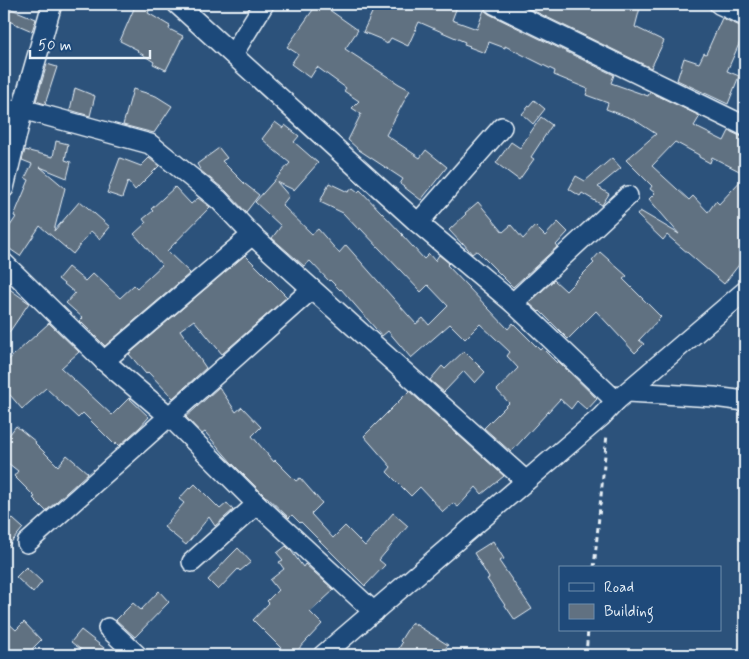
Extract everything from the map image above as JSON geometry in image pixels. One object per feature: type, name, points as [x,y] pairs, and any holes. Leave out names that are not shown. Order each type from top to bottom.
[{"type":"street","points":[[4,188],[16,110],[52,4]]},
{"type":"street","points":[[177,4],[418,222],[622,397],[714,397],[745,401]]},
{"type":"street","points":[[233,54],[264,4]]},
{"type":"street","points":[[494,4],[745,126]]},
{"type":"street","points":[[719,4],[745,16]]},
{"type":"street","points":[[16,110],[150,144],[218,200],[312,289],[526,481]]},
{"type":"street","points":[[418,222],[502,127]]},
{"type":"street","points":[[513,303],[628,196]]},
{"type":"street","points":[[104,361],[252,234]]},
{"type":"street","points":[[4,263],[104,361],[170,417],[257,504],[374,612]]},
{"type":"street","points":[[26,543],[312,289]]},
{"type":"street","points":[[323,655],[745,291]]},
{"type":"street","points":[[192,562],[257,504]]},
{"type":"street","points":[[108,628],[137,655]]},
{"type":"path","points":[[594,566],[607,432],[601,417]]},
{"type":"path","points":[[586,655],[588,632]]},
{"type":"building","points":[[136,4],[152,4],[148,13],[170,26],[169,29],[183,36],[166,70],[153,64],[154,62],[138,50],[120,41]]},
{"type":"building","points":[[317,4],[321,4],[358,30],[345,49],[410,90],[386,135],[420,158],[426,150],[447,167],[421,200],[400,184],[403,179],[359,150],[348,140],[361,114],[352,108],[359,101],[344,91],[346,88],[317,67],[310,78],[291,64],[298,54],[287,47]]},
{"type":"building","points":[[376,4],[458,4],[452,20],[477,29],[484,10],[614,75],[611,83],[648,96],[650,92],[700,116],[694,126],[724,141],[729,131],[745,137],[745,174],[712,157],[710,163],[675,142],[652,166],[689,200],[693,196],[708,212],[716,201],[719,204],[745,176],[745,257],[724,284],[667,235],[663,240],[637,215],[640,211],[679,234],[649,199],[655,193],[650,189],[652,186],[626,160],[656,134],[633,119],[606,109],[608,103],[586,95],[588,89],[554,75],[555,71],[505,46],[505,48],[489,42],[485,53],[419,22],[408,46],[391,38],[387,44],[363,32]]},
{"type":"building","points":[[527,4],[641,4],[635,27],[664,41],[651,68],[526,7]]},
{"type":"building","points":[[4,6],[36,19],[32,31],[4,19]]},
{"type":"building","points":[[722,18],[745,27],[745,31],[727,71],[739,76],[728,104],[677,80],[684,58],[699,63],[704,53],[706,54]]},
{"type":"building","points":[[47,64],[57,67],[45,104],[36,101]]},
{"type":"building","points":[[75,88],[95,96],[90,116],[70,110]]},
{"type":"building","points":[[133,89],[156,96],[172,106],[154,133],[123,125]]},
{"type":"building","points":[[534,100],[545,109],[533,124],[522,114]]},
{"type":"building","points":[[541,117],[552,125],[531,157],[534,159],[519,180],[496,163],[511,142],[520,148]]},
{"type":"building","points":[[275,122],[283,128],[285,125],[299,136],[294,142],[318,163],[294,190],[277,182],[289,196],[282,205],[312,234],[318,229],[339,253],[346,245],[416,324],[423,318],[429,325],[448,306],[428,285],[421,292],[360,228],[359,230],[343,213],[320,202],[329,183],[348,192],[353,188],[358,192],[360,190],[424,259],[429,254],[435,261],[439,255],[449,263],[447,265],[508,329],[513,323],[540,350],[542,348],[557,363],[558,361],[597,399],[587,410],[577,401],[571,409],[560,399],[511,452],[484,428],[509,403],[497,390],[518,368],[507,356],[510,352],[480,324],[465,339],[450,324],[411,358],[388,331],[382,336],[341,289],[329,281],[310,261],[304,266],[272,238],[281,226],[255,202],[290,163],[262,139]]},
{"type":"building","points":[[56,141],[68,144],[65,160],[71,162],[67,178],[40,167],[65,188],[54,231],[80,201],[110,227],[100,239],[91,231],[73,254],[40,226],[20,256],[4,245],[4,235],[16,217],[14,216],[29,180],[25,178],[32,164],[22,160],[25,150],[53,157]]},
{"type":"building","points":[[219,148],[227,158],[222,161],[259,195],[246,212],[226,191],[201,171],[197,164]]},
{"type":"building","points":[[120,158],[141,166],[149,158],[159,166],[135,190],[128,181],[122,198],[107,193]]},
{"type":"building","points":[[612,158],[621,168],[598,187],[609,194],[602,205],[582,193],[580,196],[569,189],[576,176],[585,181]]},
{"type":"building","points":[[175,187],[191,204],[198,198],[210,207],[167,251],[190,273],[105,346],[80,321],[83,318],[66,303],[75,293],[58,279],[68,267],[85,281],[93,273],[120,298],[134,285],[137,288],[162,265],[134,234],[146,223],[143,219],[153,211],[151,209]]},
{"type":"building","points":[[478,202],[503,232],[511,225],[523,239],[535,226],[545,236],[558,222],[568,232],[556,245],[557,247],[513,287],[478,252],[476,251],[472,254],[449,230]]},
{"type":"building","points":[[600,252],[627,276],[623,279],[661,317],[639,340],[644,344],[635,353],[596,311],[568,339],[540,311],[529,303],[554,280],[566,291],[594,263],[592,261]]},
{"type":"building","points":[[245,255],[287,297],[222,354],[194,320],[180,330],[206,368],[173,398],[148,372],[146,374],[129,354]]},
{"type":"building","points":[[4,285],[29,303],[4,340]]},
{"type":"building","points":[[49,323],[79,352],[61,368],[112,415],[129,398],[149,417],[119,446],[116,443],[115,445],[83,413],[78,418],[46,388],[22,409],[4,388],[4,364]]},
{"type":"building","points":[[464,351],[485,372],[475,383],[464,371],[444,392],[430,380],[442,366],[445,369]]},
{"type":"building","points":[[219,387],[236,412],[242,407],[261,427],[252,436],[274,462],[275,460],[296,481],[300,478],[322,503],[311,514],[333,538],[345,526],[365,546],[393,513],[408,526],[379,560],[385,565],[365,586],[301,522],[292,515],[289,518],[266,497],[231,462],[205,432],[202,434],[186,417]]},
{"type":"building","points":[[409,391],[504,476],[482,494],[476,487],[458,507],[453,503],[443,512],[420,487],[411,496],[387,472],[391,467],[364,436]]},
{"type":"building","points":[[16,426],[36,442],[58,466],[67,455],[88,473],[46,511],[14,476],[18,471],[4,460],[4,442]]},
{"type":"building","points":[[195,484],[220,509],[227,503],[233,510],[215,526],[209,517],[186,545],[164,527],[184,503],[179,499]]},
{"type":"building","points":[[4,511],[23,528],[4,551]]},
{"type":"building","points":[[493,541],[504,559],[499,561],[532,609],[515,620],[487,579],[489,578],[474,553]]},
{"type":"building","points":[[286,546],[303,567],[305,564],[334,590],[310,612],[322,624],[293,655],[288,655],[253,620],[278,590],[270,580],[284,569],[279,562],[283,560],[277,553]]},
{"type":"building","points":[[238,548],[251,562],[240,571],[238,569],[218,590],[208,580]]},
{"type":"building","points":[[26,567],[42,582],[33,593],[16,577]]},
{"type":"building","points":[[159,591],[169,602],[135,637],[116,620],[133,603],[141,610]]},
{"type":"building","points":[[4,619],[16,630],[24,622],[41,640],[26,655],[13,655],[4,645]]},
{"type":"building","points":[[412,622],[448,645],[441,655],[395,655],[402,643],[400,641]]},
{"type":"building","points":[[81,630],[113,655],[88,655],[71,642]]}]
